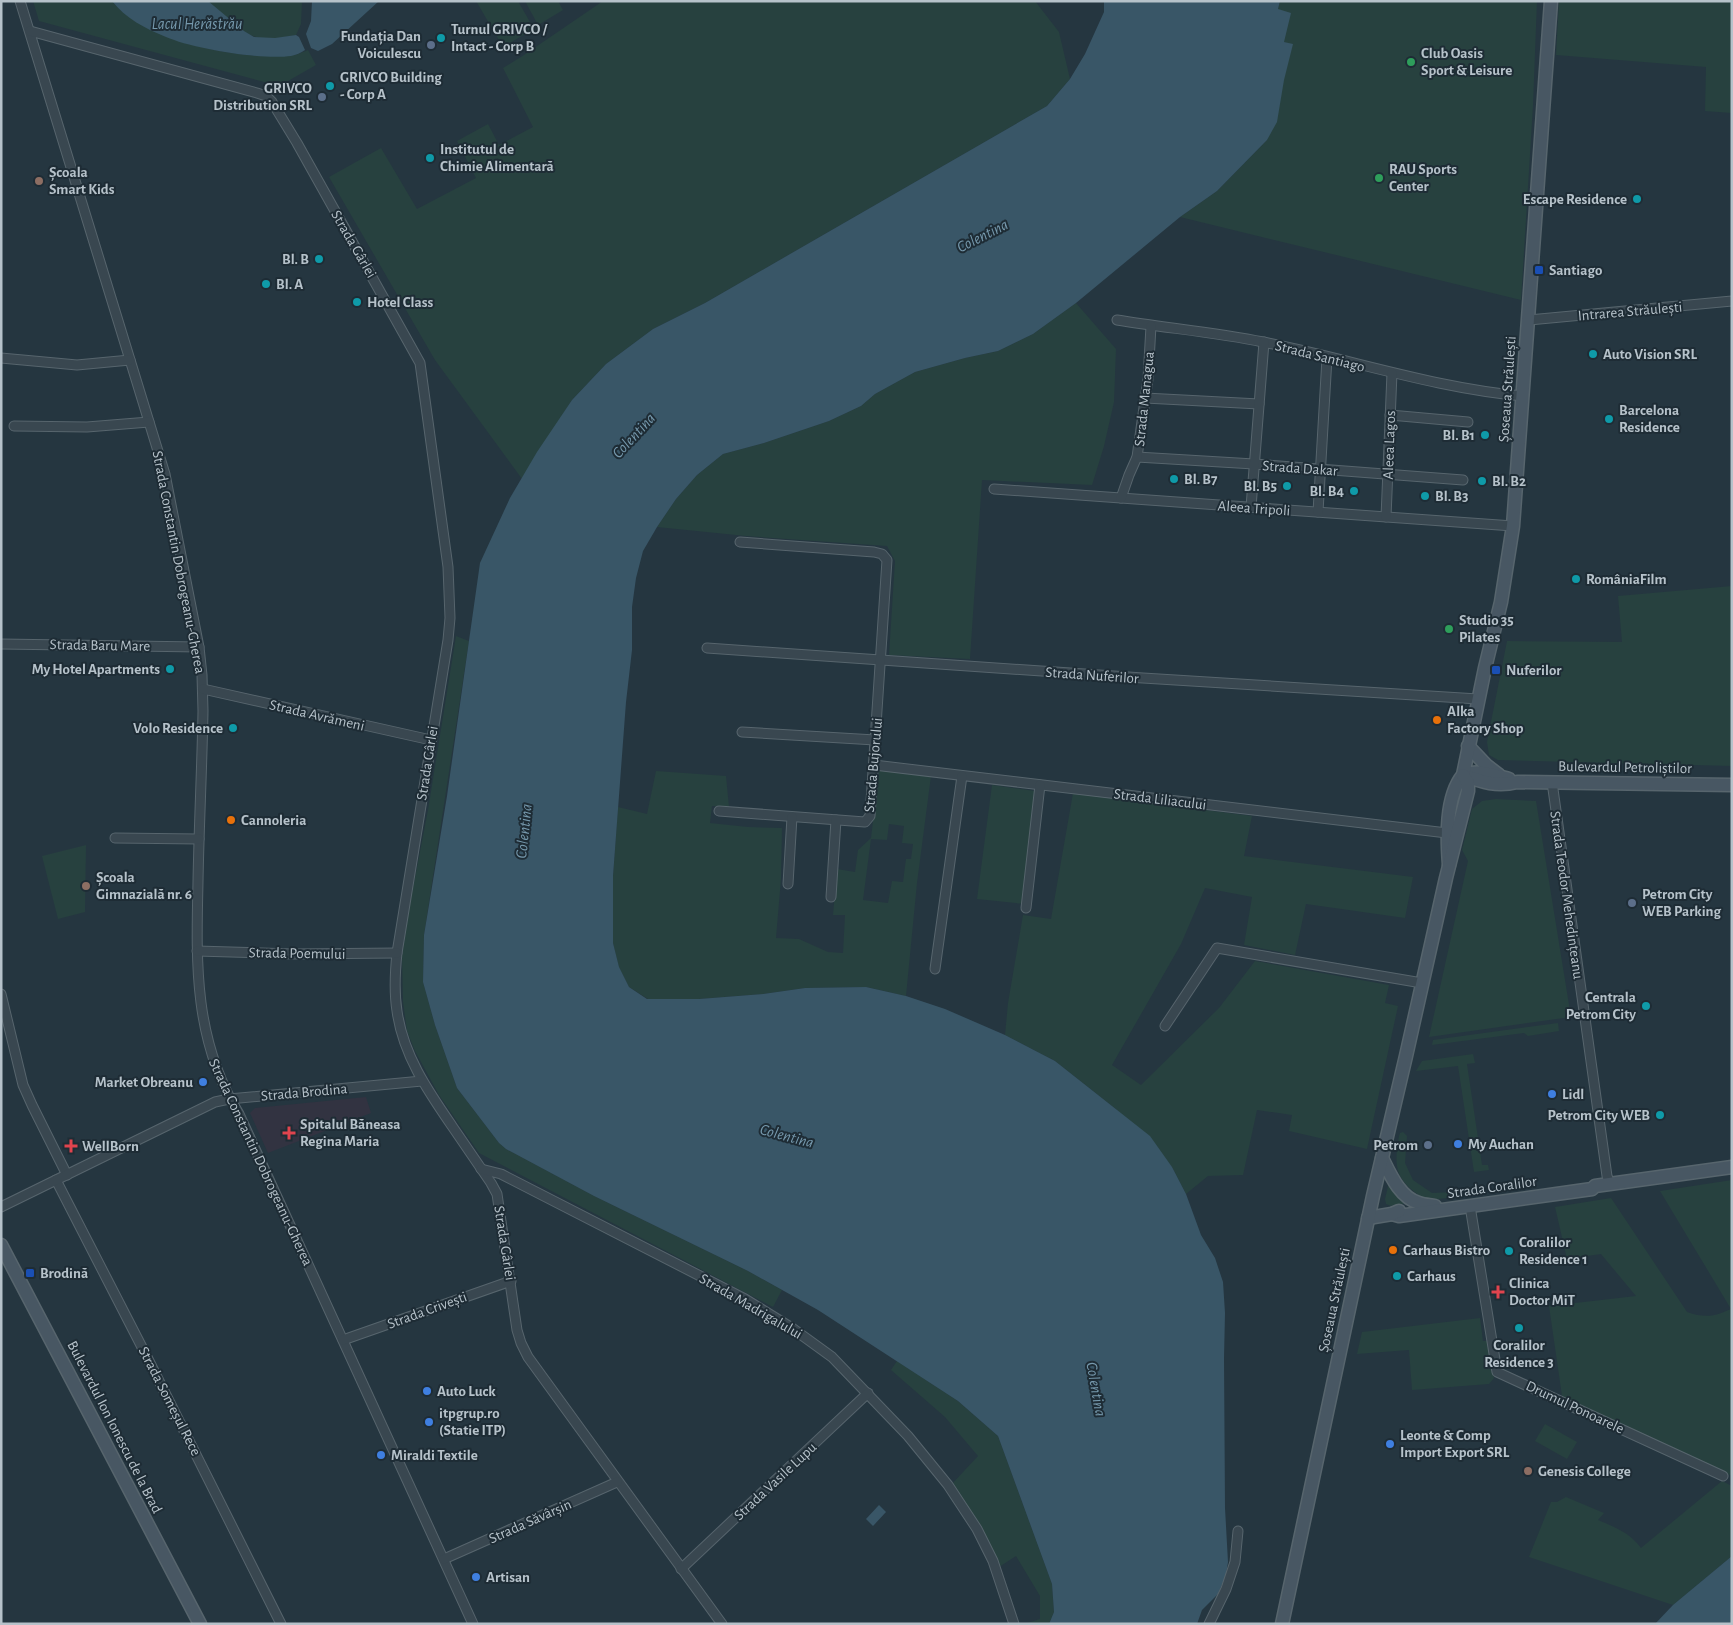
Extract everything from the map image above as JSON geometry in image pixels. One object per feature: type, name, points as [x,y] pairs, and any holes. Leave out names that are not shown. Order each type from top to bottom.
[{"type":"street","name":"Strada Constantin Dobrogeanu-Gherea","points":[[20,1],[164,474],[199,647],[203,689],[197,951],[200,1002],[206,1038],[215,1067],[229,1099],[239,1114],[473,1624]]},
{"type":"street","name":"Șoseaua Străulești","points":[[1449,865],[1447,833],[1455,788],[1463,775],[1478,699],[1501,602],[1513,526],[1551,1]]},
{"type":"street","name":"Strada Gârlei","points":[[30,31],[262,94],[272,102],[417,355],[423,373],[446,547],[450,618],[397,953],[395,984],[397,1010],[405,1042],[422,1082],[496,1194],[511,1281],[517,1330],[528,1357],[722,1624]]},
{"type":"street","name":"Intrarea Străulești","points":[[1529,320],[1732,301]]},
{"type":"street","name":"Strada Santiago","points":[[1117,320],[1264,342],[1392,373],[1472,389],[1523,396]]},
{"type":"street","name":"Strada Managua","points":[[1121,498],[1137,457],[1145,398],[1151,326]]},
{"type":"street","points":[[1250,508],[1264,342]]},
{"type":"street","points":[[1,358],[77,365],[130,360]]},
{"type":"street","points":[[1318,512],[1327,358]]},
{"type":"street","name":"Aleea Lagos","points":[[1386,517],[1392,373]]},
{"type":"street","points":[[1145,398],[1259,404]]},
{"type":"street","points":[[1390,416],[1468,422]]},
{"type":"street","points":[[14,426],[88,427],[149,422]]},
{"type":"street","name":"Strada Dakar","points":[[1137,457],[1464,480]]},
{"type":"street","name":"Aleea Tripoli","points":[[994,489],[1513,526]]},
{"type":"street","name":"Strada Bujorului","points":[[719,811],[865,822],[868,820],[874,765],[887,560],[882,554],[874,552],[740,542]]},
{"type":"street","name":"Strada Baru Mare","points":[[1,644],[199,647]]},
{"type":"street","name":"Strada Nuferilor","points":[[707,648],[1478,699]]},
{"type":"street","name":"Strada Avrămeni","points":[[203,689],[431,740]]},
{"type":"street","points":[[742,732],[875,740]]},
{"type":"street","points":[[1466,798],[1503,781],[1468,746]]},
{"type":"street","name":"Strada Liliacului","points":[[874,765],[1447,833]]},
{"type":"street","name":"Șoseaua Străulești","points":[[1282,1624],[1368,1218],[1466,798],[1468,783],[1463,775]]},
{"type":"street","name":"Bulevardul Petroliștilor","points":[[1463,775],[1489,784],[1503,781],[1732,785]]},
{"type":"street","points":[[935,969],[962,776]]},
{"type":"street","name":"Strada Teodor Mehedințeanu","points":[[1552,782],[1593,1082],[1607,1176],[1610,1184]]},
{"type":"street","points":[[1026,908],[1040,785]]},
{"type":"street","points":[[788,884],[792,817]]},
{"type":"street","points":[[831,897],[836,820]]},
{"type":"street","points":[[115,838],[199,839]]},
{"type":"street","points":[[1165,1026],[1217,948],[1422,984]]},
{"type":"street","name":"Strada Poemului","points":[[197,951],[301,954],[397,953]]},
{"type":"street","points":[[1,994],[23,1085],[67,1175]]},
{"type":"street","name":"Strada Brodina","points":[[1,1207],[215,1102],[229,1099],[422,1082]]},
{"type":"street","points":[[1382,1158],[1398,1187],[1410,1199],[1418,1203],[1435,1206]]},
{"type":"street","name":"Strada Coralilor","points":[[1368,1218],[1399,1211],[1732,1167]]},
{"type":"street","name":"Strada Madrigalului","points":[[481,1169],[502,1174],[745,1299],[815,1344],[838,1362],[908,1436],[942,1478],[977,1529],[993,1561],[1014,1624]]},
{"type":"street","name":"Strada Someșul Rece","points":[[56,1180],[148,1357],[281,1624]]},
{"type":"street","name":"Strada Coralilor","points":[[1392,1214],[1399,1216],[1592,1189],[1595,1186]]},
{"type":"street","name":"Drumul Ponoarele","points":[[1470,1206],[1497,1372],[1723,1476]]},
{"type":"street","name":"Bulevardul Ion Ionescu de la Brad","points":[[1,1245],[200,1624]]},
{"type":"street","name":"Strada Crivești","points":[[343,1340],[511,1281]]},
{"type":"street","name":"Strada Vasile Lupu","points":[[681,1569],[868,1393]]},
{"type":"street","name":"Strada Săvârșin","points":[[444,1559],[617,1482]]},
{"type":"street","points":[[1209,1624],[1226,1588],[1235,1562],[1238,1530]]},
{"type":"shaded area","name":"Spitalul Băneasa Regina Maria","points":[[366,1097],[371,1113],[268,1153],[250,1113],[255,1108]]},
{"type":"green space","points":[[33,1],[112,1],[127,15],[148,28],[172,38],[226,52],[253,55],[277,56],[298,54],[308,50],[316,65],[281,85],[275,85],[39,21]]},
{"type":"green space","points":[[208,1],[302,1],[301,24],[296,35],[260,38],[247,33],[225,17]]},
{"type":"green space","points":[[476,1],[518,1],[534,29],[503,47]]},
{"type":"green space","points":[[525,1],[558,1],[563,10],[538,25]]},
{"type":"green space","points":[[603,1],[1035,1],[1059,32],[1070,79],[1047,106],[705,303],[653,329],[606,364],[572,400],[522,479],[435,360],[329,177],[381,148],[417,209],[476,178],[457,141],[488,124],[499,145],[533,127],[503,68]]},
{"type":"green space","name":"RAU Sports Center","points":[[1280,1],[1537,1],[1533,105],[1521,300],[1180,217],[1217,191],[1267,140],[1292,45],[1284,42],[1278,9]]},
{"type":"green space","points":[[1559,1],[1732,1],[1732,113],[1705,111],[1706,67],[1556,55]]},
{"type":"green space","points":[[1076,303],[1116,349],[1114,402],[1104,446],[1092,485],[982,480],[970,659],[889,655],[895,561],[887,546],[746,536],[657,527],[676,499],[697,475],[723,454],[764,443],[829,421],[861,406],[875,394],[915,372],[998,351],[1033,334]]},
{"type":"green space","points":[[1732,586],[1732,766],[1498,760],[1489,755],[1487,742],[1507,641],[1622,642],[1618,596]]},
{"type":"green space","points":[[456,636],[469,641],[424,935],[423,982],[435,1025],[457,1088],[499,1143],[506,1149],[594,1196],[748,1271],[782,1290],[773,1307],[479,1153],[439,1095],[415,1051],[407,1031],[403,1002],[402,956]]},
{"type":"green space","points":[[879,770],[931,776],[917,883],[906,996],[866,987],[805,988],[763,994],[699,999],[648,999],[629,987],[619,968],[613,943],[613,876],[618,807],[647,814],[656,771],[726,776],[729,807],[712,806],[710,823],[782,828],[781,879],[776,938],[799,939],[828,952],[843,953],[845,915],[833,915],[837,869],[855,872],[858,850],[871,838]],"holes":[[[889,824],[904,826],[902,843],[913,844],[911,859],[906,859],[903,882],[892,881],[888,903],[863,900],[871,839],[887,840]]]},
{"type":"green space","points":[[992,785],[1035,791],[1024,904],[977,899]]},
{"type":"green space","points":[[1073,793],[1252,816],[1244,856],[1413,877],[1405,918],[1306,904],[1295,955],[1244,945],[1252,897],[1205,888],[1181,944],[1112,1065],[1141,1085],[1219,1008],[1255,961],[1389,985],[1385,1003],[1398,1006],[1367,1149],[1289,1131],[1292,1115],[1257,1110],[1243,1175],[1208,1176],[1186,1194],[1172,1167],[1117,1110],[1055,1061],[1005,1035],[1008,1003],[1023,915],[1051,919]]},
{"type":"green space","points":[[1496,799],[1536,801],[1571,1017],[1429,1037],[1468,861],[1462,850],[1472,809],[1482,801]]},
{"type":"green space","points":[[86,845],[85,912],[58,919],[42,856]]},
{"type":"green space","points":[[1558,1023],[1559,1031],[1528,1036],[1524,1033],[1432,1045],[1433,1040]]},
{"type":"green space","points":[[1473,1054],[1475,1063],[1467,1064],[1482,1165],[1488,1165],[1489,1170],[1474,1172],[1458,1066],[1416,1071],[1422,1061]]},
{"type":"green space","points":[[1403,1132],[1407,1136],[1405,1163],[1413,1180],[1432,1193],[1455,1192],[1459,1194],[1458,1197],[1427,1200],[1403,1181],[1399,1174],[1396,1157],[1399,1136]]},
{"type":"green space","points":[[1732,1180],[1732,1476],[1562,1396],[1549,1306],[1636,1296],[1601,1254],[1567,1259],[1555,1207],[1611,1198],[1687,1312],[1709,1316],[1731,1309],[1660,1191]]},
{"type":"green space","points":[[1389,1182],[1407,1203],[1391,1206],[1386,1204],[1385,1199]]},
{"type":"green space","points":[[1480,1318],[1483,1341],[1488,1341],[1494,1378],[1489,1384],[1412,1390],[1409,1350],[1357,1354],[1362,1332]]},
{"type":"green space","points":[[897,1361],[958,1401],[998,1436],[1052,1584],[1054,1612],[1049,1624],[1024,1624],[1040,1619],[1040,1596],[1016,1556],[999,1567],[982,1527],[951,1485],[978,1456],[945,1417],[891,1370]]},
{"type":"green space","points":[[1545,1424],[1577,1442],[1567,1459],[1535,1441]]},
{"type":"green space","points":[[1722,1481],[1732,1486],[1732,1556],[1673,1605],[1529,1557],[1551,1502],[1557,1502],[1566,1497],[1604,1513],[1598,1520],[1627,1534],[1641,1548]]},
{"type":"water","name":"Lacul Herăstrău","points":[[112,1],[208,1],[254,37],[275,38],[296,35],[299,37],[305,50],[291,56],[278,57],[228,53],[193,46],[144,27],[123,13]]},
{"type":"water","points":[[312,1],[379,1],[332,44],[318,51],[311,48],[306,34],[311,21]]},
{"type":"water","name":"Colentina","points":[[1104,1],[1280,1],[1278,9],[1291,13],[1284,42],[1293,44],[1284,80],[1277,122],[1267,140],[1217,191],[1180,217],[1076,303],[1033,334],[998,351],[915,372],[875,394],[861,406],[829,421],[764,443],[723,454],[697,475],[676,499],[643,551],[636,578],[632,607],[632,650],[626,702],[613,876],[613,943],[619,967],[629,987],[647,999],[699,999],[763,994],[805,988],[866,987],[906,996],[945,1009],[1005,1035],[1055,1061],[1150,1136],[1172,1167],[1186,1194],[1201,1235],[1215,1258],[1223,1282],[1225,1313],[1225,1508],[1228,1562],[1226,1575],[1218,1594],[1202,1610],[1197,1624],[1049,1624],[1054,1612],[1052,1584],[998,1436],[958,1401],[818,1310],[748,1271],[594,1196],[506,1149],[499,1143],[457,1088],[435,1025],[423,982],[424,935],[447,796],[480,563],[510,498],[537,452],[572,400],[606,364],[653,329],[705,303],[1047,106],[1070,79],[1085,54],[1104,12]]},
{"type":"water","points":[[879,1505],[886,1512],[873,1526],[866,1519]]},
{"type":"water","points":[[1732,1556],[1732,1624],[1655,1624],[1673,1605]]},
{"type":"place","name":"Turnul GRIVCO / Intact - Corp B","points":[[441,38]]},
{"type":"place","name":"Fundația Dan Voiculescu","points":[[431,45]]},
{"type":"place","name":"Club Oasis Sport & Leisure","points":[[1411,62]]},
{"type":"place","name":"GRIVCO Building - Corp A","points":[[330,86]]},
{"type":"place","name":"GRIVCO Distribution SRL","points":[[322,97]]},
{"type":"place","name":"Institutul de Chimie Alimentară","points":[[430,158]]},
{"type":"place","name":"RAU Sports Center","points":[[1379,178]]},
{"type":"place","name":"Școala Smart Kids","points":[[39,181]]},
{"type":"place","name":"Escape Residence","points":[[1637,199]]},
{"type":"place","name":"Bl. B","points":[[319,259]]},
{"type":"place","name":"Santiago","points":[[1539,270]]},
{"type":"place","name":"Bl. A","points":[[266,284]]},
{"type":"place","name":"Hotel Class","points":[[357,302]]},
{"type":"place","name":"Auto Vision SRL","points":[[1593,354]]},
{"type":"place","name":"Barcelona Residence","points":[[1609,419]]},
{"type":"place","name":"Bl. B1","points":[[1485,435]]},
{"type":"place","name":"Bl. B7","points":[[1174,479]]},
{"type":"place","name":"Bl. B2","points":[[1482,481]]},
{"type":"place","name":"Bl. B5","points":[[1287,486]]},
{"type":"place","name":"Bl. B4","points":[[1354,491]]},
{"type":"place","name":"Bl. B3","points":[[1425,496]]},
{"type":"place","name":"RomâniaFilm","points":[[1576,579]]},
{"type":"place","name":"Studio 35 Pilates","points":[[1449,629]]},
{"type":"place","name":"My Hotel Apartments","points":[[170,669]]},
{"type":"place","name":"Nuferilor","points":[[1496,670]]},
{"type":"place","name":"Alka Factory Shop","points":[[1437,720]]},
{"type":"place","name":"Volo Residence","points":[[233,728]]},
{"type":"place","name":"Cannoleria","points":[[231,820]]},
{"type":"place","name":"Școala Gimnazială nr. 6","points":[[86,886]]},
{"type":"place","name":"Petrom City WEB Parking","points":[[1632,903]]},
{"type":"place","name":"Centrala Petrom City","points":[[1646,1006]]},
{"type":"place","name":"Market Obreanu","points":[[203,1082]]},
{"type":"place","name":"Lidl","points":[[1552,1094]]},
{"type":"place","name":"Petrom City WEB","points":[[1660,1115]]},
{"type":"place","name":"Spitalul Băneasa Regina Maria","points":[[289,1133]]},
{"type":"place","name":"My Auchan","points":[[1458,1144]]},
{"type":"place","name":"Petrom","points":[[1428,1145]]},
{"type":"place","name":"WellBorn","points":[[71,1146]]},
{"type":"place","name":"Carhaus Bistro","points":[[1393,1250]]},
{"type":"place","name":"Coralilor Residence 1","points":[[1509,1251]]},
{"type":"place","name":"Brodină","points":[[30,1273]]},
{"type":"place","name":"Carhaus","points":[[1397,1276]]},
{"type":"place","name":"Clinica Doctor MiT","points":[[1498,1292]]},
{"type":"place","name":"Coralilor Residence 3","points":[[1519,1328]]},
{"type":"place","name":"Auto Luck","points":[[427,1391]]},
{"type":"place","name":"itpgrup.ro (Statie ITP)","points":[[429,1422]]},
{"type":"place","name":"Leonte & Comp Import Export SRL","points":[[1390,1444]]},
{"type":"place","name":"Miraldi Textile","points":[[381,1455]]},
{"type":"place","name":"Genesis College","points":[[1528,1471]]},
{"type":"place","name":"Artisan","points":[[476,1577]]}]
